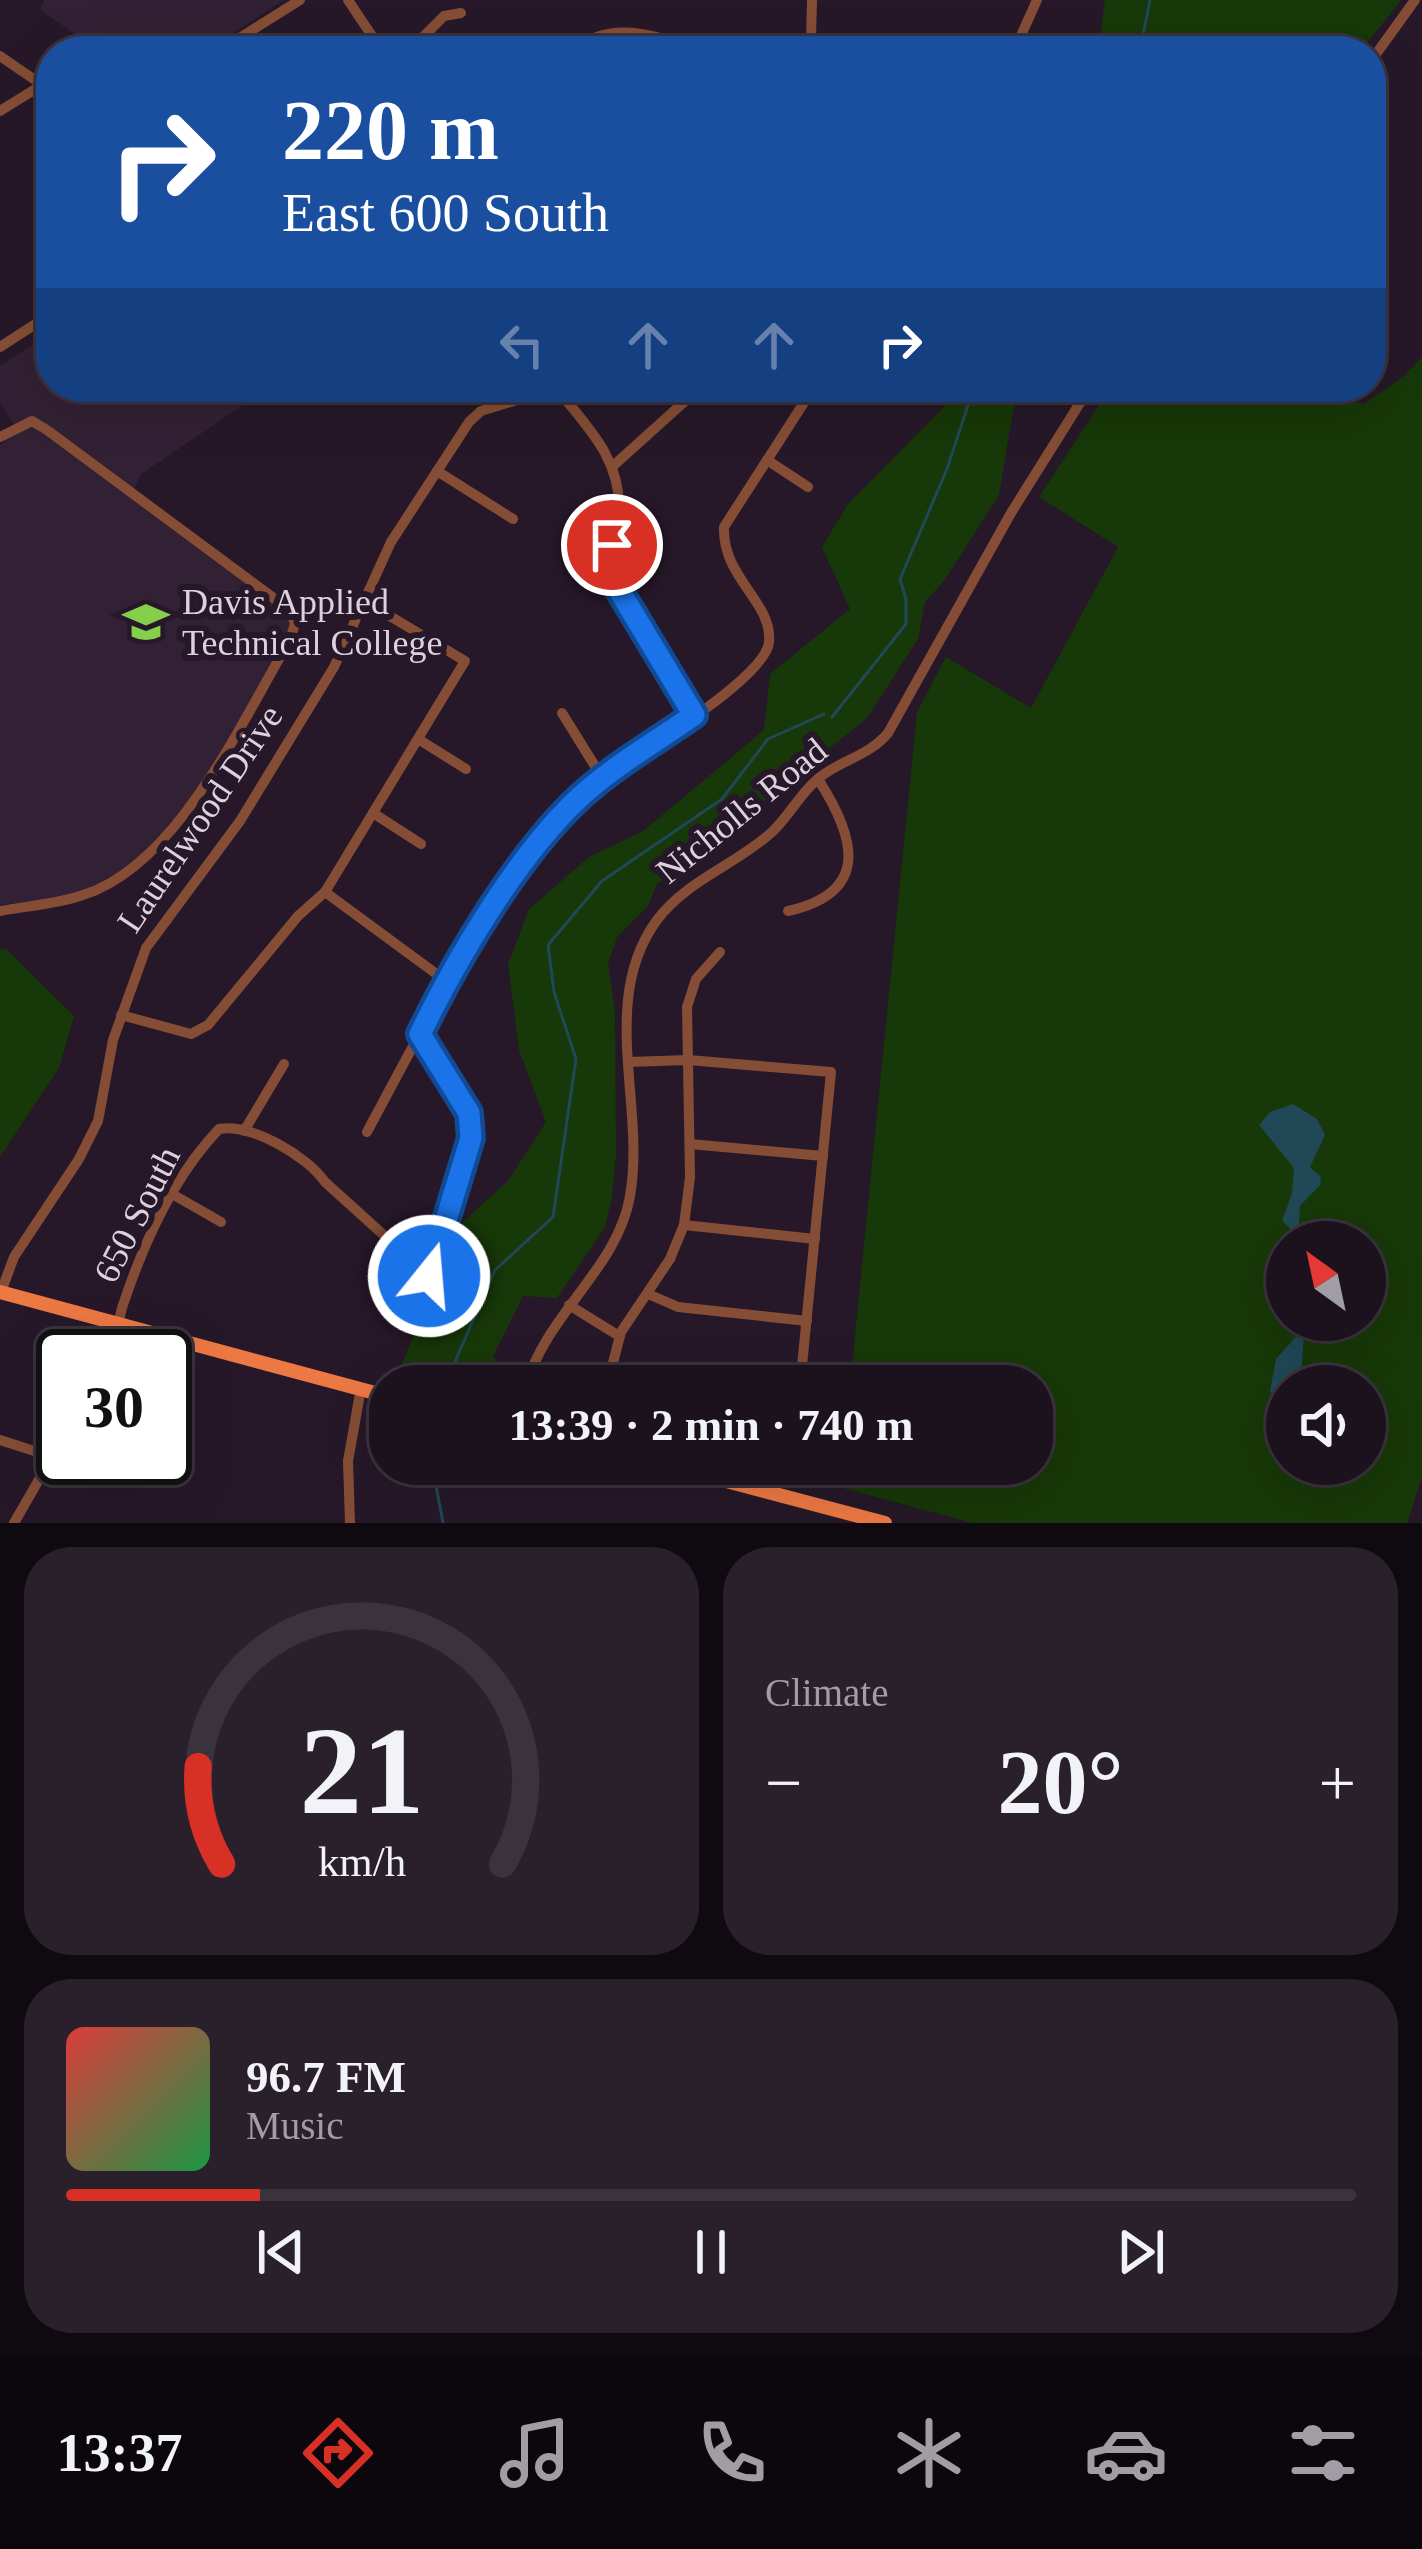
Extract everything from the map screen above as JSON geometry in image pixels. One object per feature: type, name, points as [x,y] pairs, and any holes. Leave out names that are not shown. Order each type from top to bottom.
[{"type":"main road","points":[[0,1292],[369,1390]]},
{"type":"main road","points":[[737,1485],[885,1523]]},
{"type":"street","points":[[243,36],[300,0]]},
{"type":"street","points":[[347,0],[372,36]]},
{"type":"street","points":[[812,0],[812,36]]},
{"type":"street","points":[[1021,36],[1037,0]]},
{"type":"street","points":[[1386,40],[1415,0]]},
{"type":"street","points":[[424,36],[444,16],[461,13]]},
{"type":"street","points":[[0,56],[36,81]]},
{"type":"street","points":[[0,111],[36,93]]},
{"type":"street","points":[[0,347],[36,324]]},
{"type":"street","points":[[494,402],[497,406],[511,402]]},
{"type":"street","points":[[569,402],[613,466],[619,512],[611,564],[616,585],[694,715]]},
{"type":"street","points":[[613,466],[684,402]]},
{"type":"street","points":[[367,1132],[446,981],[556,821],[603,779],[762,663],[770,643],[766,622],[729,563],[724,527],[804,402]]},
{"type":"street","name":"Nicholls Road","points":[[534,1365],[543,1342],[612,1244],[629,1204],[633,1169],[631,976],[655,923],[681,895],[772,832],[818,779],[878,745],[1081,402]]},
{"type":"street","name":"Laurelwood Drive","points":[[0,1292],[14,1257],[79,1159],[98,1120],[121,1015],[146,948],[240,821],[334,667],[391,542],[469,422],[497,406]]},
{"type":"street","points":[[0,437],[26,423],[40,425],[291,610],[296,624],[190,806],[163,843],[118,879],[82,896],[0,910]]},
{"type":"street","points":[[767,460],[808,487]]},
{"type":"street","points":[[437,471],[513,519]]},
{"type":"street","points":[[121,1015],[172,1032],[199,1032],[298,916],[326,892],[464,662],[363,600]]},
{"type":"street","points":[[562,713],[603,779]]},
{"type":"street","points":[[418,739],[466,769]]},
{"type":"street","points":[[788,911],[823,900],[837,887],[845,870],[848,847],[843,820],[818,779]]},
{"type":"street","points":[[373,812],[421,844]]},
{"type":"street","points":[[326,892],[446,981]]},
{"type":"street","points":[[612,1365],[619,1336],[670,1259],[684,1225],[690,1144],[688,997],[701,970],[720,952]]},
{"type":"street","points":[[284,1064],[244,1131],[312,1163],[325,1182],[429,1276],[471,1138],[469,1113],[420,1034]]},
{"type":"street","points":[[629,1062],[688,1060],[831,1072],[802,1365]]},
{"type":"street","name":"650 South","points":[[118,1329],[122,1306],[172,1194],[219,1129],[244,1131]]},
{"type":"street","points":[[690,1144],[823,1156]]},
{"type":"street","points":[[172,1194],[221,1222]]},
{"type":"street","points":[[684,1225],[815,1239]]},
{"type":"street","points":[[648,1294],[678,1307],[807,1321]]},
{"type":"street","points":[[569,1305],[619,1336]]},
{"type":"street","points":[[350,1523],[348,1460],[361,1388]]},
{"type":"street","points":[[0,1440],[36,1451]]},
{"type":"street","points":[[14,1523],[36,1485]]},
{"type":"shaded area","points":[[44,0],[284,0],[228,36],[78,36],[40,10]]},
{"type":"shaded area","name":"Davis Applied Technical College","points":[[36,343],[36,402],[245,402],[140,475],[132,496],[290,616],[294,628],[176,825],[154,853],[76,895],[0,905],[0,445],[19,432],[0,402],[0,366]]},
{"type":"green space","points":[[1105,0],[1401,0],[1373,36],[1100,36]]},
{"type":"green space","points":[[1422,357],[1422,1476],[1407,1523],[973,1523],[839,1487],[1053,1485],[1053,1365],[852,1365],[917,712],[946,657],[1031,708],[1118,547],[1039,497],[1101,402],[1386,402],[1386,389]]},
{"type":"green space","points":[[944,402],[1016,402],[999,495],[944,581],[925,602],[918,639],[867,718],[776,792],[759,817],[657,884],[648,906],[617,937],[608,964],[615,1011],[616,1154],[605,1227],[557,1298],[523,1296],[493,1356],[500,1365],[402,1365],[456,1228],[508,1181],[546,1122],[519,1050],[508,964],[529,909],[589,857],[643,831],[764,730],[770,674],[850,609],[822,547],[848,504]]},
{"type":"green space","points":[[0,949],[7,950],[74,1016],[59,1068],[0,1157]]},
{"type":"water","points":[[1293,1104],[1317,1119],[1325,1135],[1310,1167],[1321,1177],[1320,1185],[1300,1206],[1299,1221],[1282,1221],[1294,1168],[1259,1125],[1270,1112]]},
{"type":"water","points":[[1292,1341],[1304,1341],[1302,1365],[1275,1365]]},
{"type":"waterway","points":[[1143,36],[1150,0]]},
{"type":"waterway","points":[[832,717],[906,624],[900,579],[947,469],[969,402]]},
{"type":"waterway","points":[[454,1364],[495,1270],[553,1217],[576,1059],[554,992],[548,945],[602,881],[722,799],[768,739],[824,714]]},
{"type":"waterway","points":[[436,1485],[443,1523]]},
{"type":"place","name":"Davis Applied Technical College","points":[[146,622]]},
{"type":"route","points":[[429,1276],[471,1138],[469,1113],[420,1034],[446,981],[556,821],[586,792],[694,715],[616,585],[612,545]]}]
